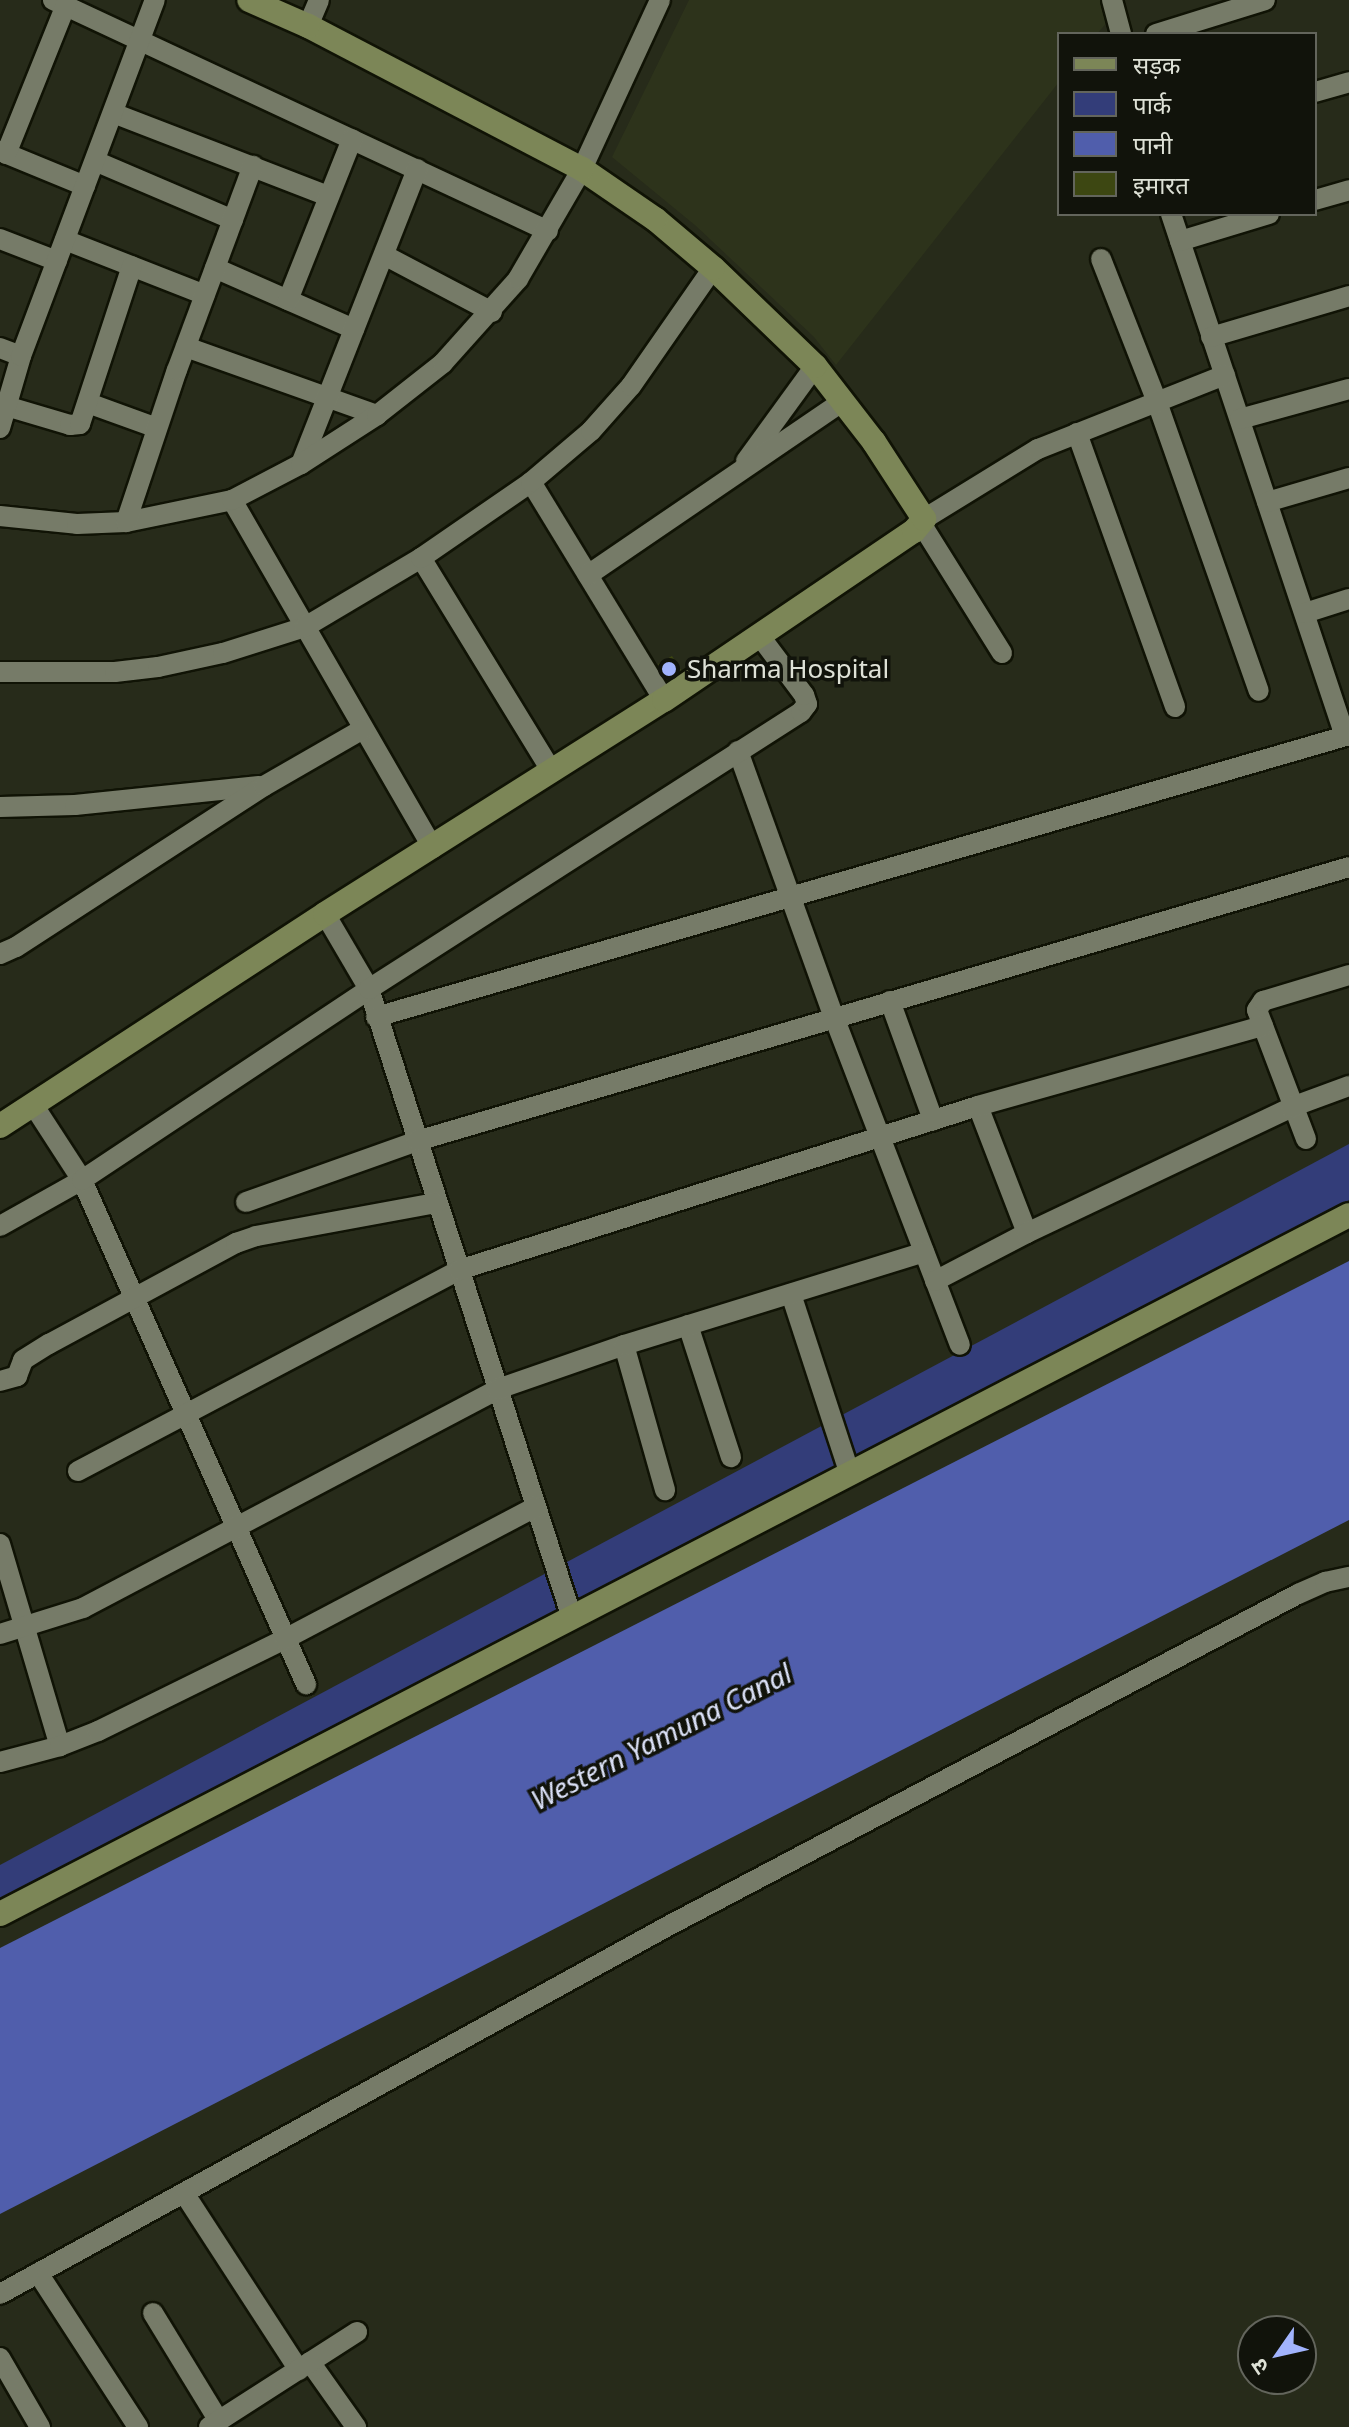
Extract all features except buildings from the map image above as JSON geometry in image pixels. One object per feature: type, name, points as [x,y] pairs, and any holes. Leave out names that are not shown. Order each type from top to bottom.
[{"type":"street","points":[[0,428],[21,356],[155,0]]},
{"type":"street","points":[[249,0],[308,26],[582,169],[655,219],[713,268],[815,366],[843,401],[923,522],[1002,653]]},
{"type":"street","points":[[308,26],[319,0]]},
{"type":"street","points":[[0,516],[77,524],[126,522],[232,500],[301,464],[377,415],[443,363],[492,312],[548,231],[582,169],[660,0]]},
{"type":"street","points":[[1112,0],[1120,32]]},
{"type":"street","points":[[1162,32],[1265,0]]},
{"type":"street","points":[[85,186],[3,153],[59,3],[548,231]]},
{"type":"street","points":[[1317,91],[1349,82]]},
{"type":"street","points":[[113,113],[328,196]]},
{"type":"street","points":[[288,300],[352,139]]},
{"type":"street","points":[[95,161],[233,220]]},
{"type":"street","points":[[126,522],[253,166]]},
{"type":"street","points":[[301,464],[417,169]]},
{"type":"street","points":[[1317,199],[1349,190]]},
{"type":"street","points":[[376,1017],[640,938],[792,898],[1347,736],[1172,216]]},
{"type":"street","points":[[1180,241],[1262,216]]},
{"type":"street","points":[[0,239],[57,261]]},
{"type":"street","points":[[65,240],[205,295]]},
{"type":"street","points":[[384,255],[492,312]]},
{"type":"street","points":[[1101,259],[1157,402],[1259,691]]},
{"type":"street","points":[[6,406],[76,426],[88,403],[132,266]]},
{"type":"street","points":[[215,268],[354,329]]},
{"type":"street","points":[[0,672],[115,672],[158,667],[223,653],[305,627],[421,558],[531,482],[591,431],[622,398],[713,268]]},
{"type":"street","points":[[1211,337],[1349,296]]},
{"type":"street","points":[[186,347],[377,415]]},
{"type":"street","points":[[0,348],[21,356]]},
{"type":"street","points":[[736,474],[815,366]]},
{"type":"street","points":[[4,1119],[34,1106],[325,914],[664,700],[923,522],[1038,449],[1225,375]]},
{"type":"street","points":[[1240,419],[1349,389]]},
{"type":"street","points":[[588,575],[843,401]]},
{"type":"street","points":[[88,403],[157,428]]},
{"type":"street","points":[[1077,433],[1175,707]]},
{"type":"street","points":[[1267,502],[1349,478]]},
{"type":"street","points":[[531,482],[664,700]]},
{"type":"street","points":[[232,500],[433,848]]},
{"type":"street","points":[[421,558],[552,772]]},
{"type":"street","points":[[1305,613],[1349,599]]},
{"type":"street","points":[[0,1226],[82,1180],[369,989],[801,712],[807,704],[759,635]]},
{"type":"street","points":[[0,954],[264,786],[363,729]]},
{"type":"street","points":[[738,751],[834,1017],[960,1345]]},
{"type":"street","points":[[0,807],[75,805],[264,786]]},
{"type":"street","points":[[246,1202],[417,1141],[1349,867]]},
{"type":"street","points":[[325,914],[369,989],[572,1618]]},
{"type":"street","points":[[1306,1139],[1257,1010],[1263,1001],[1349,975]]},
{"type":"street","points":[[890,1001],[933,1120]]},
{"type":"street","points":[[78,1471],[459,1270],[978,1106],[1263,1026]]},
{"type":"street","points":[[935,1281],[1027,1233],[1292,1107],[1349,1086]]},
{"type":"street","points":[[34,1106],[82,1180],[306,1684]]},
{"type":"street","points":[[978,1106],[1027,1233]]},
{"type":"street","points":[[0,1381],[19,1374],[23,1360],[223,1249],[256,1236],[436,1203]]},
{"type":"street","points":[[1,1911],[1349,1215]]},
{"type":"street","points":[[0,1634],[83,1608],[498,1389],[624,1345],[924,1252]]},
{"type":"street","points":[[791,1294],[850,1474]]},
{"type":"street","points":[[688,1325],[731,1457]]},
{"type":"street","points":[[624,1345],[665,1490]]},
{"type":"street","points":[[0,1762],[60,1746],[285,1639],[535,1507]]},
{"type":"street","points":[[0,1544],[60,1746]]},
{"type":"street","points":[[0,2294],[681,1919],[1298,1594],[1325,1582],[1349,1577]]},
{"type":"street","points":[[184,2193],[305,2366],[356,2427]]},
{"type":"street","points":[[38,2273],[138,2427]]},
{"type":"street","points":[[153,2313],[226,2422],[357,2332]]},
{"type":"street","points":[[0,2358],[40,2427]]},
{"type":"shaded area","points":[[689,0],[1102,0],[1108,21],[1099,32],[1057,32],[1057,85],[836,365],[814,337],[696,226],[612,157]]},
{"type":"green space","points":[[1349,1144],[1349,1200],[0,1900],[0,1865]]},
{"type":"water","name":"Western Yamuna Canal","points":[[1349,1261],[1349,1520],[0,2214],[0,1948]]},
{"type":"place","name":"Sharma Hospital","points":[[669,669]]}]
